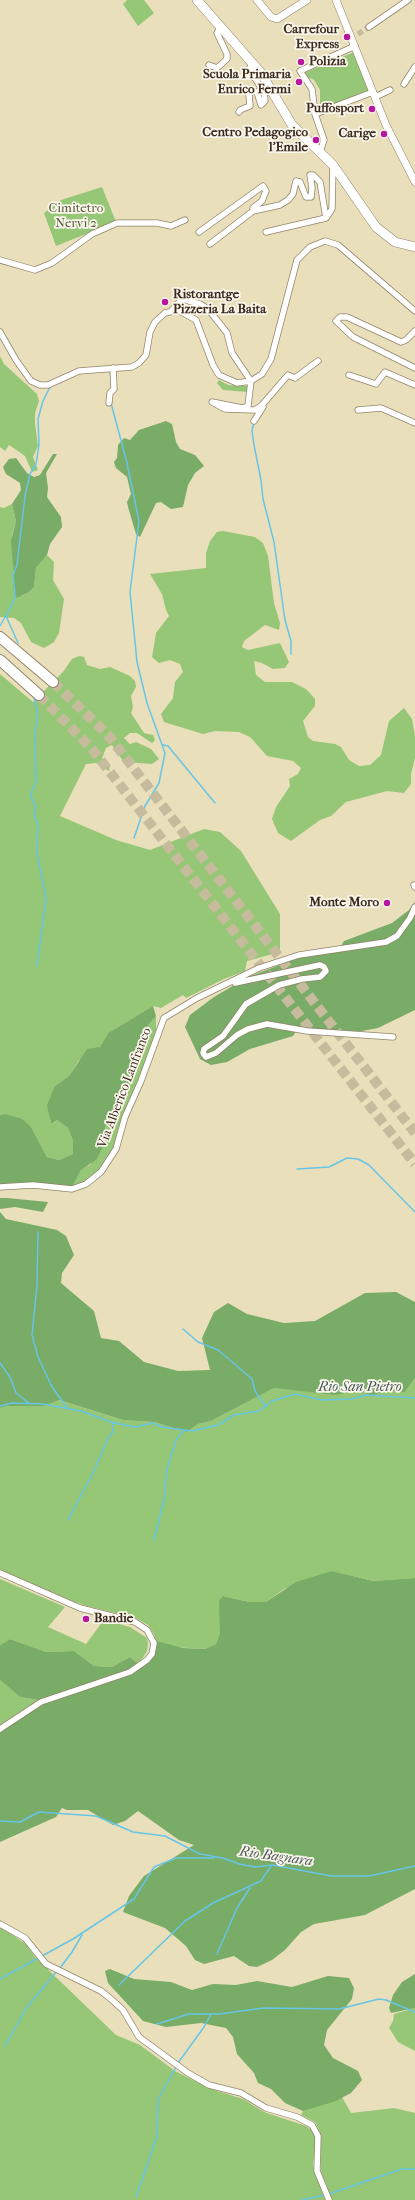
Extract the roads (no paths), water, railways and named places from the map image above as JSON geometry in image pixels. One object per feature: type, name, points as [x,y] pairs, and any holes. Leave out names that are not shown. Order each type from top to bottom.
[{"type":"highway","points":[[0,637],[53,682]]},
{"type":"highway","points":[[0,660],[39,694]]},
{"type":"main road","points":[[197,0],[253,63],[264,77],[292,125],[333,165],[376,227],[395,242],[413,247]]},
{"type":"street","points":[[204,0],[206,10]]},
{"type":"street","points":[[258,0],[271,17],[277,19],[307,0]]},
{"type":"street","points":[[336,0],[355,36],[355,46],[394,142],[415,182]]},
{"type":"street","points":[[369,27],[408,0]]},
{"type":"street","points":[[209,64],[217,68],[227,59],[227,54],[217,33],[221,26]]},
{"type":"street","points":[[320,152],[324,140],[315,114],[312,89],[300,71],[355,46]]},
{"type":"street","points":[[239,112],[240,110],[250,106],[249,95],[252,91],[257,92],[261,105],[265,101],[264,92],[249,69],[253,63]]},
{"type":"street","points":[[404,84],[415,66]]},
{"type":"street","points":[[315,114],[390,90]]},
{"type":"street","points":[[266,232],[326,218],[332,209],[333,165]]},
{"type":"street","points":[[210,244],[253,211],[280,205],[288,200],[293,194],[296,181],[300,182],[306,197],[311,197],[312,188],[310,175],[313,174],[320,182],[326,218]]},
{"type":"street","points":[[198,232],[263,186],[266,191],[262,201],[253,208],[253,211]]},
{"type":"street","points":[[0,260],[35,270],[52,263],[92,234],[117,223],[157,223],[171,226],[185,220]]},
{"type":"street","points":[[172,310],[182,311],[196,320],[213,365],[219,375],[237,383],[251,381],[262,374],[271,359],[297,260],[305,250],[316,243],[325,241],[338,245],[415,311]]},
{"type":"street","points":[[0,332],[16,360],[31,381],[40,385],[48,385],[79,371],[132,367],[144,359],[149,349],[150,335],[153,326],[162,315],[172,310],[182,299],[200,304],[208,309],[227,333],[232,353],[251,381],[247,408],[225,406],[215,402],[213,404],[225,409],[248,412],[258,408],[265,402],[288,374],[295,378],[318,361]]},
{"type":"street","points":[[415,331],[406,340],[401,342],[347,317],[340,317],[336,321],[353,337],[415,368]]},
{"type":"street","points":[[109,402],[110,393],[114,389],[113,368]]},
{"type":"street","points":[[350,375],[376,384],[385,372],[415,385]]},
{"type":"street","points":[[254,422],[265,402]]},
{"type":"street","points":[[358,410],[381,408],[415,423]]},
{"type":"street","points":[[223,986],[259,968],[300,955],[386,942],[397,936],[410,918],[415,907]]},
{"type":"street","points":[[223,986],[259,976],[310,967],[322,966],[326,971],[320,977],[302,979],[279,986],[246,1004],[222,1036],[204,1049],[203,1054],[206,1057],[216,1053],[236,1035],[248,1029],[267,1024],[307,1032],[393,1037]]},
{"type":"street","name":"Via Alberico Lanfranco","points":[[0,1187],[33,1185],[72,1189],[86,1184],[101,1172],[116,1149],[126,1117],[142,1081],[164,1018],[197,998],[223,986]]},
{"type":"street","points":[[0,1573],[80,1608],[136,1622],[147,1630],[154,1643],[152,1654],[147,1660],[130,1672],[41,1702],[0,1729]]},
{"type":"street","points":[[0,1924],[26,1938],[46,1964],[101,1991],[123,2010],[139,2037],[188,2073],[209,2085],[241,2093],[266,2108],[297,2117],[312,2125],[318,2136],[317,2171],[329,2200]]},
{"type":"waterway","points":[[110,372],[111,378]]},
{"type":"waterway","points":[[0,626],[13,603],[15,594],[13,575],[17,565],[25,496],[30,474],[36,464],[39,445],[38,419],[43,401],[50,387]]},
{"type":"waterway","points":[[111,403],[127,463],[139,521],[130,592],[137,662],[147,703],[165,753],[159,783],[145,806],[134,838]]},
{"type":"waterway","points":[[254,422],[252,431],[254,445],[263,499],[274,542],[285,620],[291,641],[291,654]]},
{"type":"waterway","points":[[6,616],[18,643]]},
{"type":"waterway","points":[[34,697],[38,714],[35,733],[36,783],[32,790],[31,797],[36,806],[34,815],[38,825],[37,853],[46,898],[37,966]]},
{"type":"waterway","points":[[163,745],[168,746],[215,803]]},
{"type":"waterway","points":[[297,1169],[329,1167],[347,1158],[358,1159],[369,1165],[415,1212]]},
{"type":"waterway","points":[[38,1232],[37,1285],[32,1335],[38,1357],[52,1387],[68,1409]]},
{"type":"waterway","points":[[183,1329],[198,1342],[218,1350],[252,1379],[255,1391],[266,1407]]},
{"type":"waterway","points":[[0,1363],[10,1377],[16,1393],[30,1404]]},
{"type":"waterway","name":"Rio San Pietro","points":[[0,1406],[12,1403],[43,1404],[81,1411],[111,1422],[129,1426],[136,1427],[152,1423],[162,1427],[192,1431],[218,1425],[234,1415],[259,1411],[272,1401],[295,1394],[321,1400],[352,1399],[366,1395],[415,1398]]},
{"type":"waterway","points":[[68,1520],[95,1469],[108,1438],[113,1432],[113,1422]]},
{"type":"waterway","points":[[154,1540],[164,1500],[167,1469],[176,1440],[184,1430]]},
{"type":"waterway","name":"Rio Bagnara","points":[[0,1821],[20,1822],[39,1812],[96,1816],[133,1832],[165,1836],[200,1854],[223,1858],[239,1864],[255,1867],[273,1865],[331,1876],[369,1876],[415,1866]]},
{"type":"waterway","points":[[42,1956],[73,1939],[134,1899],[154,1867],[176,1858],[214,1858]]},
{"type":"waterway","points":[[119,1985],[185,1921],[213,1903],[261,1881],[271,1866]]},
{"type":"waterway","points":[[217,1954],[237,1908],[250,1888]]},
{"type":"waterway","points":[[60,1968],[82,1935]]},
{"type":"waterway","points":[[0,1979],[38,1958]]},
{"type":"waterway","points":[[5,2046],[27,2007],[57,1971]]},
{"type":"waterway","points":[[157,2024],[189,2014],[219,2014],[264,2008],[339,2009],[379,1999],[386,2000],[415,2012]]},
{"type":"waterway","points":[[178,2063],[204,2027],[211,2014]]},
{"type":"waterway","points":[[136,2197],[157,2136],[158,2100],[176,2067]]},
{"type":"waterway","points":[[329,2194],[402,2169],[415,2169]]},
{"type":"waterway","points":[[302,2200],[325,2195]]},
{"type":"tunnel","points":[[358,34],[369,27]]},
{"type":"tunnel","points":[[53,682],[108,735],[415,1133]]},
{"type":"tunnel","points":[[39,695],[92,749],[415,1164]]},
{"type":"place","name":"Carrefour Express","points":[[347,37]]},
{"type":"place","name":"Polizia","points":[[301,62]]},
{"type":"place","name":"Scuola Primaria Enrico Fermi","points":[[299,82]]},
{"type":"place","name":"Puffosport","points":[[372,109]]},
{"type":"place","name":"Carige","points":[[384,134]]},
{"type":"place","name":"Centro Pedagogico l'Emile","points":[[316,140]]},
{"type":"place","name":"Ristorantge Pizzeria La Baita","points":[[165,302]]},
{"type":"place","name":"Monte Moro","points":[[387,903]]},
{"type":"place","name":"Bandie","points":[[86,1619]]},
{"type":"park label","name":"Cimitetro Nervi 2","points":[[76,216]]}]
